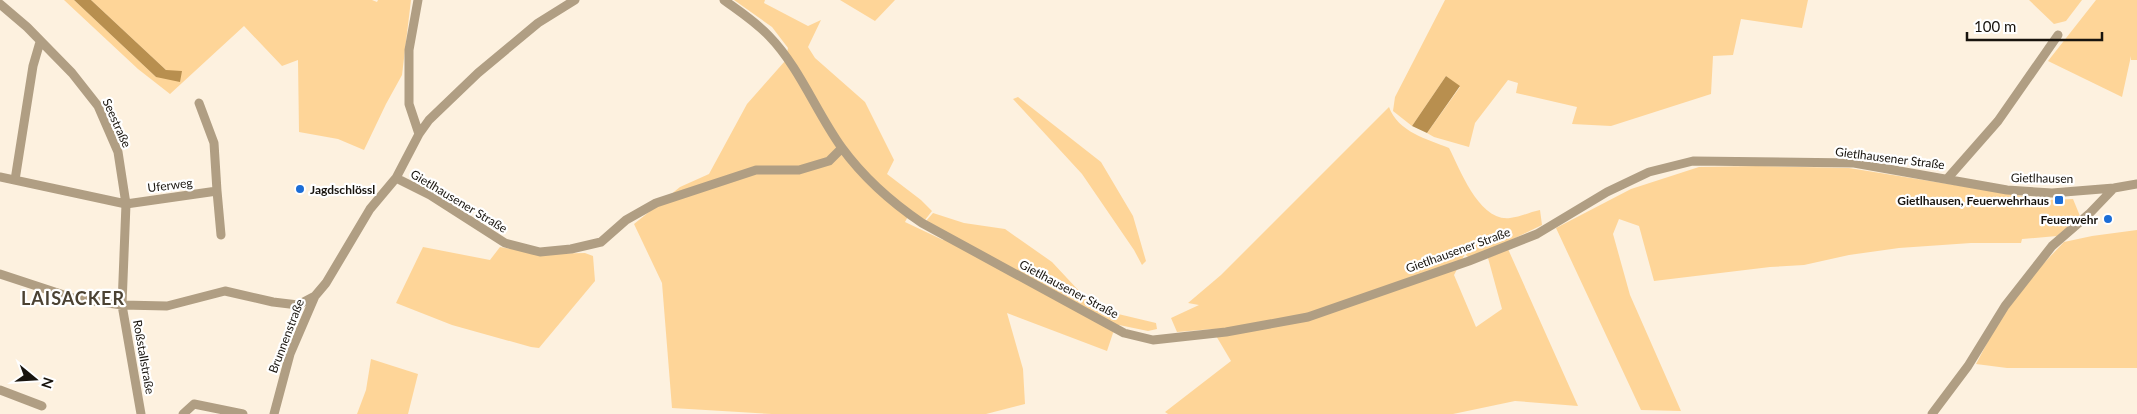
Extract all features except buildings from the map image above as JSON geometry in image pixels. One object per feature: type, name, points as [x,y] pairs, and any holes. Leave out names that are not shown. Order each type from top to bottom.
[{"type":"street","points":[[418,0],[409,50],[409,104],[419,134]]},
{"type":"street","name":"Gietlhausener Straße","points":[[315,296],[326,282],[370,208],[396,178],[419,134],[429,120],[483,68],[538,22],[575,0]]},
{"type":"street","name":"Gietlhausener Straße","points":[[724,0],[769,35],[785,55],[842,148],[872,184],[898,207],[922,223],[1124,333],[1154,340],[1226,332],[1308,317],[1469,261],[1528,237],[1649,172],[1693,161],[1854,164],[1947,179],[1998,121],[2058,35]]},
{"type":"street","name":"Seestraße","points":[[0,4],[28,27],[40,42],[66,66],[98,106],[118,152],[126,204],[122,305]]},
{"type":"street","points":[[15,180],[33,66],[40,42]]},
{"type":"street","points":[[198,103],[214,143],[221,235]]},
{"type":"street","name":"Gietlhausener Straße","points":[[396,178],[430,195],[505,243],[540,252],[571,249],[601,242],[626,220],[656,203],[756,170],[799,170],[830,161],[842,148]]},
{"type":"street","points":[[0,177],[126,204]]},
{"type":"street","name":"Gietlhausen","points":[[1947,179],[2016,191],[2052,193],[2114,188],[2137,184]]},
{"type":"street","points":[[1932,414],[1968,366],[2005,306],[2052,246],[2089,214],[2114,188]]},
{"type":"street","name":"Uferweg","points":[[126,204],[217,191]]},
{"type":"street","points":[[0,274],[73,298],[122,305],[167,306],[225,292],[298,305],[315,296]]},
{"type":"street","name":"Brunnenstraße","points":[[274,414],[290,354],[315,296]]},
{"type":"street","name":"Roßstallstraße","points":[[122,305],[141,414]]},
{"type":"street","points":[[0,390],[42,406]]},
{"type":"street","points":[[183,414],[194,404],[243,414]]},
{"type":"shaded area","points":[[64,0],[74,0],[156,77],[166,70],[91,0],[372,0],[377,2],[378,0],[411,0],[402,75],[364,150],[338,139],[299,132],[298,60],[282,66],[244,26],[170,94],[138,69]]},
{"type":"shaded area","points":[[74,0],[91,0],[166,70],[182,71],[180,82],[156,77]]},
{"type":"shaded area","points":[[734,0],[765,0],[764,3],[808,26],[821,20],[808,47],[815,58],[865,102],[894,160],[887,174],[921,200],[932,211],[925,220],[911,211],[905,222],[943,240],[949,236],[926,221],[933,213],[964,223],[1005,229],[1052,262],[1080,292],[1114,313],[1156,323],[1157,329],[1148,331],[1119,325],[1113,333],[1107,351],[1007,313],[1023,369],[1025,404],[986,414],[772,414],[672,408],[662,283],[634,224],[680,187],[709,174],[747,104],[785,61],[788,48],[772,27]]},
{"type":"shaded area","points":[[840,0],[895,0],[875,21]]},
{"type":"shaded area","points":[[1445,0],[1808,0],[1802,28],[1741,19],[1733,55],[1713,56],[1711,94],[1611,126],[1572,124],[1577,107],[1516,93],[1518,83],[1508,80],[1475,123],[1469,147],[1434,137],[1427,133],[1460,87],[1446,76],[1412,126],[1393,111],[1395,97]]},
{"type":"shaded area","points":[[2029,0],[2082,0],[2066,21],[2054,24]]},
{"type":"shaded area","points":[[2096,0],[2137,0],[2137,60],[2131,60],[2131,56],[2122,97],[2048,61]]},
{"type":"shaded area","points":[[1446,76],[1460,86],[1427,133],[1412,126]]},
{"type":"shaded area","points":[[1018,97],[1101,162],[1133,216],[1146,261],[1142,265],[1134,250],[1082,174],[1013,99]]},
{"type":"shaded area","points":[[1389,107],[1393,116],[1406,129],[1449,148],[1472,192],[1489,212],[1499,217],[1510,218],[1540,210],[1542,225],[1503,244],[1468,257],[1465,254],[1454,275],[1476,327],[1502,309],[1488,258],[1508,249],[1578,406],[1515,401],[1453,414],[1168,414],[1165,412],[1231,361],[1212,329],[1177,332],[1171,318],[1199,305],[1188,303],[1221,275]]},
{"type":"shaded area","points":[[1699,167],[1849,168],[2023,196],[2023,201],[2073,199],[2080,216],[2057,236],[2022,239],[2021,243],[1971,243],[1899,248],[1849,255],[1804,265],[1770,267],[1654,281],[1639,226],[1619,219],[1613,234],[1630,295],[1681,411],[1641,410],[1556,228],[1631,189]]},
{"type":"shaded area","points":[[2137,230],[2137,368],[2007,368],[1976,364],[1995,328],[2026,282],[2064,242]]},
{"type":"shaded area","points":[[423,247],[490,260],[500,247],[541,254],[585,253],[593,256],[595,281],[539,348],[531,347],[452,325],[396,303]]},
{"type":"shaded area","points":[[371,359],[418,374],[408,414],[357,414],[366,390]]},
{"type":"place","name":"Jagdschlössl","points":[[300,189]]},
{"type":"place","name":"Gietlhausen, Feuerwehrhaus","points":[[2059,200]]},
{"type":"place","name":"Feuerwehr","points":[[2108,219]]},
{"type":"district","name":"LAISACKER","points":[[73,298]]}]
